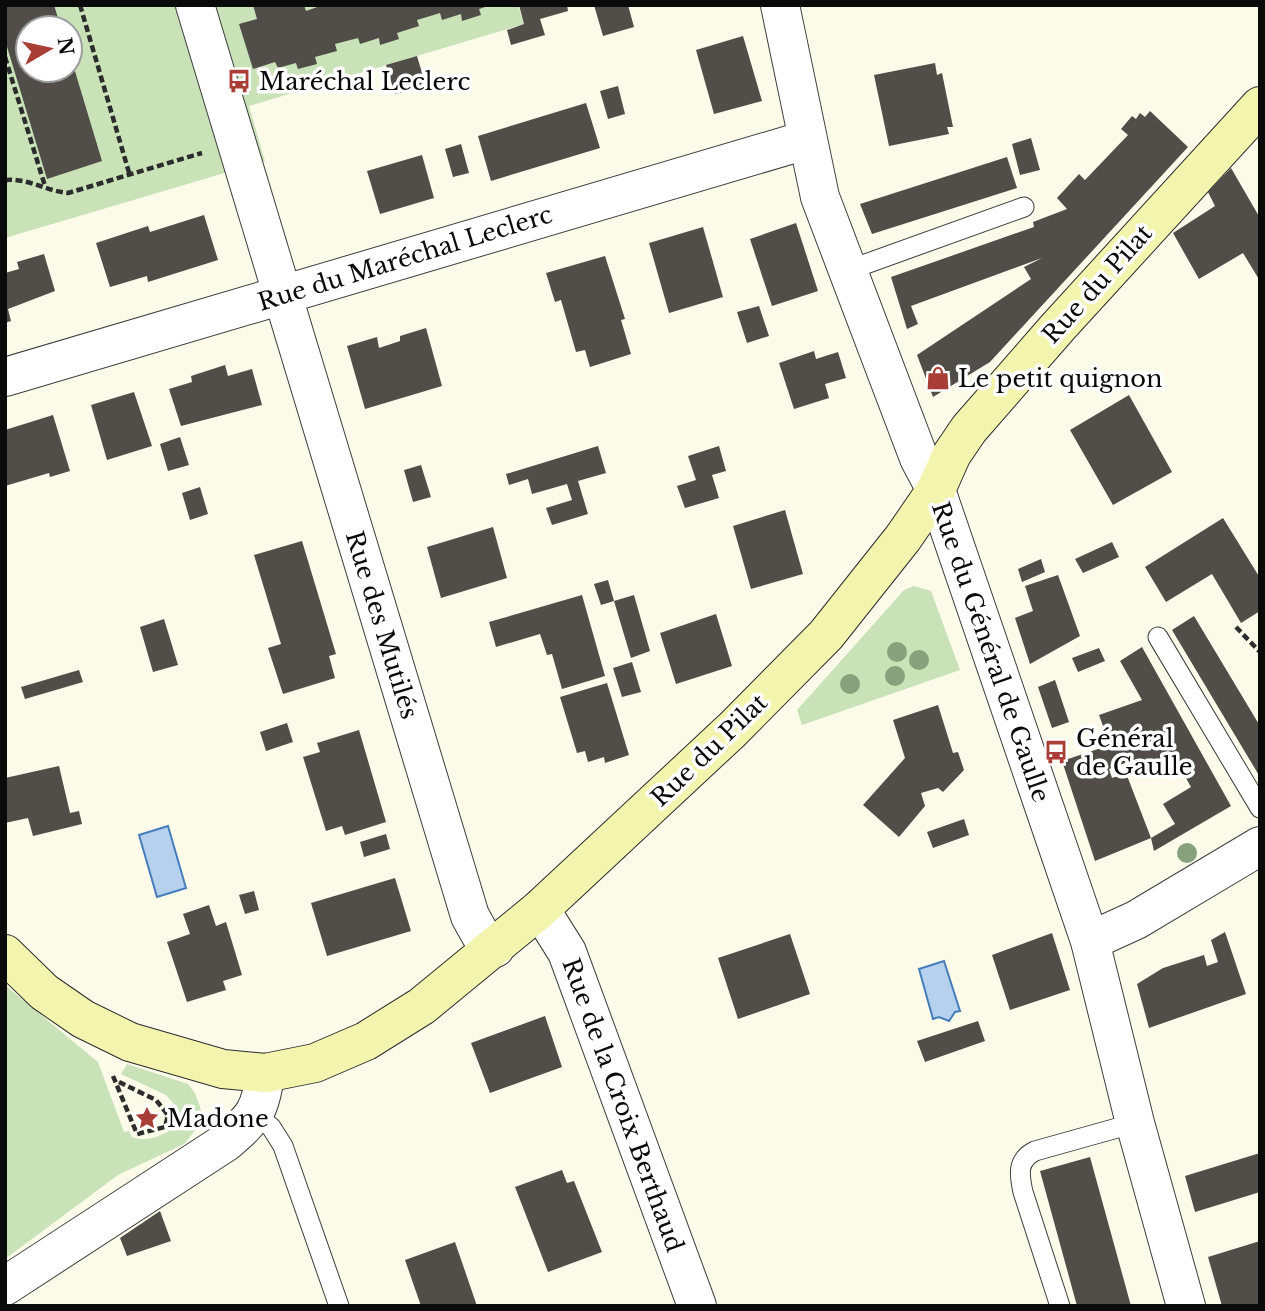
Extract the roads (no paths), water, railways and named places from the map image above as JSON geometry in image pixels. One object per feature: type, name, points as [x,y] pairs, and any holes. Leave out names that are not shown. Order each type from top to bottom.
[{"type":"main road","name":"Rue du Pilat","points":[[5,954],[44,992],[83,1019],[117,1036],[212,1066],[265,1073],[315,1063],[366,1041],[422,1006],[541,909],[732,730],[825,635],[874,578],[936,490],[969,429],[1058,327],[1260,106]]},
{"type":"street","name":"Rue des Mutilés","points":[[195,5],[470,916],[481,934],[495,948]]},
{"type":"street","name":"Rue du Général de Gaulle","points":[[780,5],[820,197],[919,458],[936,490],[1090,941],[1135,1123],[1186,1306]]},
{"type":"street","name":"Rue du Maréchal Leclerc","points":[[5,377],[806,140]]},
{"type":"street","points":[[1090,941],[1136,920],[1260,846]]},
{"type":"street","name":"Rue de la Croix Berthaud","points":[[541,909],[567,952],[697,1306]]},
{"type":"street","points":[[5,1286],[226,1142],[262,1102],[265,1073]]},
{"type":"lane","points":[[846,271],[1024,207]]},
{"type":"lane","points":[[1157,637],[1260,808]]},
{"type":"lane","points":[[254,1114],[271,1127],[283,1146],[339,1306]]},
{"type":"lane","points":[[1060,1306],[1023,1192],[1020,1165],[1024,1156],[1035,1151],[1135,1123]]},
{"type":"water","points":[[168,826],[186,888],[157,897],[139,835]]},
{"type":"water","points":[[944,961],[960,1011],[955,1012],[949,1021],[939,1017],[933,1019],[919,969]]},
{"type":"place","name":"Maréchal Leclerc","points":[[239,81]]},
{"type":"place","name":"Le petit quignon","points":[[938,378]]},
{"type":"place","name":"Général de Gaulle","points":[[1056,752]]},
{"type":"place","name":"Madone","points":[[147,1118]]}]
